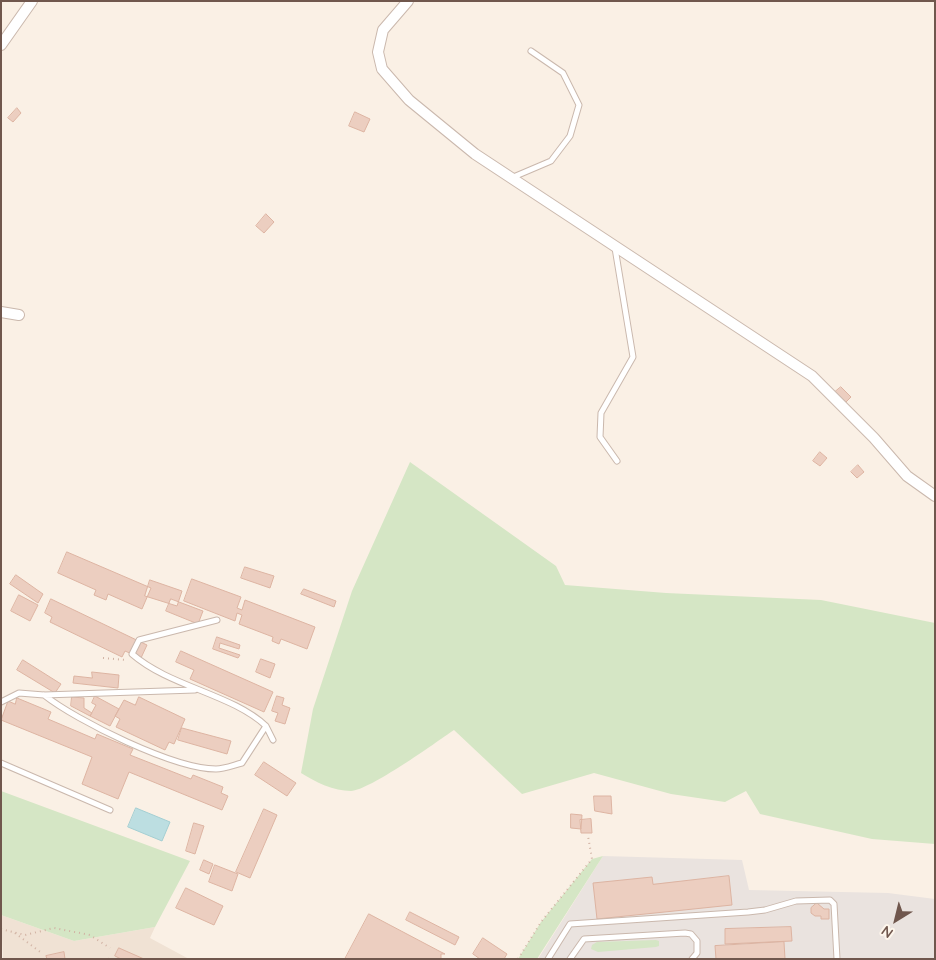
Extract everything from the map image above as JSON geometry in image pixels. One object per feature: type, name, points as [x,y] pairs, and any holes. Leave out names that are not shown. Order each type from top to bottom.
[{"type":"street","points":[[1,45],[32,1]]},
{"type":"street","points":[[408,1],[383,30],[378,52],[382,69],[409,100],[475,154],[510,178],[812,376],[874,438],[907,476],[935,496]]},
{"type":"street","points":[[1,312],[19,315]]},
{"type":"lane","points":[[510,178],[551,161],[570,136],[579,105],[564,73],[531,51]]},
{"type":"lane","points":[[615,247],[633,357],[601,413],[600,437],[616,461]]},
{"type":"lane","points":[[217,620],[139,640],[132,654],[143,664],[255,715],[266,726],[273,740]]},
{"type":"lane","points":[[1,702],[19,693],[44,695],[198,690]]},
{"type":"lane","points":[[44,695],[62,709],[180,764],[208,768],[217,769],[242,763],[266,726]]},
{"type":"lane","points":[[1,763],[110,810]]},
{"type":"lane","points":[[548,959],[570,924],[748,912],[765,910],[796,901],[830,900],[834,904],[836,959]]},
{"type":"lane","points":[[570,959],[584,939],[685,933],[691,934],[697,941],[697,953],[692,959]]},
{"type":"path","points":[[103,658],[116,658],[143,664]]},
{"type":"path","points":[[518,959],[541,922],[592,859],[588,836]]},
{"type":"path","points":[[1,929],[25,935],[54,928],[90,935],[110,948]]},
{"type":"path","points":[[13,932],[43,954]]},
{"type":"shaded area","points":[[603,856],[742,860],[749,890],[888,893],[935,899],[935,959],[538,959]]},
{"type":"shaded area","points":[[1,915],[74,941],[155,927],[150,938],[189,959],[3,959]]},
{"type":"green space","points":[[410,462],[556,566],[565,585],[666,593],[821,600],[935,623],[935,844],[872,839],[760,814],[746,791],[725,802],[671,794],[594,773],[522,794],[454,730],[402,765],[360,789],[351,791],[331,788],[301,773],[313,709],[352,591]]},
{"type":"green space","points":[[1,791],[190,861],[155,927],[74,941],[1,915]]},
{"type":"green space","points":[[603,856],[537,959],[518,959],[541,922],[592,859]]},
{"type":"green space","points":[[659,941],[659,946],[656,947],[598,952],[591,949],[592,945],[597,942]]},
{"type":"water","points":[[136,808],[170,822],[162,841],[128,827]]},
{"type":"building","points":[[17,108],[21,113],[13,122],[8,118]]},
{"type":"building","points":[[355,112],[370,119],[364,132],[349,126]]},
{"type":"building","points":[[266,214],[274,222],[264,233],[256,226]]},
{"type":"building","points":[[841,387],[851,397],[845,403],[835,392]]},
{"type":"building","points":[[820,452],[827,458],[820,466],[813,461]]},
{"type":"building","points":[[858,465],[864,472],[857,478],[851,472]]},
{"type":"building","points":[[67,552],[151,588],[142,609],[108,594],[106,600],[94,595],[96,590],[58,573]]},
{"type":"building","points":[[245,567],[274,576],[270,588],[241,578]]},
{"type":"building","points":[[16,575],[43,594],[38,603],[10,584]]},
{"type":"building","points":[[192,579],[241,597],[237,608],[242,610],[245,600],[315,627],[307,649],[281,639],[279,644],[272,641],[273,637],[239,624],[242,615],[237,613],[235,621],[184,601]]},
{"type":"building","points":[[150,580],[182,591],[177,606],[145,596]]},
{"type":"building","points":[[304,589],[336,601],[334,607],[301,594]]},
{"type":"building","points":[[19,595],[38,605],[30,621],[11,611]]},
{"type":"building","points":[[51,599],[147,645],[141,658],[125,651],[122,657],[50,622],[52,617],[45,613]]},
{"type":"building","points":[[171,599],[203,611],[198,624],[166,611]]},
{"type":"building","points":[[217,637],[240,645],[239,649],[220,643],[219,648],[240,655],[238,658],[213,649]]},
{"type":"building","points":[[181,651],[273,692],[264,712],[190,679],[194,670],[176,662]]},
{"type":"building","points":[[261,659],[275,664],[270,678],[256,672]]},
{"type":"building","points":[[23,660],[61,684],[55,693],[17,670]]},
{"type":"building","points":[[92,672],[119,675],[118,688],[73,683],[74,676],[92,678]]},
{"type":"building","points":[[95,696],[119,709],[110,726],[90,716],[96,705],[92,703]]},
{"type":"building","points":[[277,696],[284,698],[282,705],[290,708],[285,724],[275,721],[278,713],[272,711]]},
{"type":"building","points":[[72,697],[84,698],[84,708],[92,713],[90,716],[71,706]]},
{"type":"building","points":[[139,697],[185,719],[174,744],[169,742],[165,750],[116,727],[120,719],[115,716],[124,700],[135,705]]},
{"type":"building","points":[[17,698],[51,712],[48,719],[95,739],[97,734],[133,749],[130,755],[191,779],[193,775],[223,787],[221,793],[228,796],[222,810],[129,772],[118,799],[82,784],[92,757],[1,720],[8,701],[15,704]]},
{"type":"building","points":[[182,728],[231,741],[227,754],[178,740]]},
{"type":"building","points":[[264,762],[296,783],[287,796],[255,775]]},
{"type":"building","points":[[594,796],[611,796],[612,814],[595,811]]},
{"type":"building","points":[[264,809],[277,815],[250,878],[236,872]]},
{"type":"building","points":[[571,814],[582,815],[581,829],[571,828]]},
{"type":"building","points":[[591,819],[592,833],[581,833],[580,820]]},
{"type":"building","points":[[194,823],[204,826],[195,854],[186,851]]},
{"type":"building","points":[[204,860],[213,864],[209,874],[200,870]]},
{"type":"building","points":[[215,865],[238,874],[232,891],[209,882]]},
{"type":"building","points":[[729,876],[732,905],[597,919],[593,883],[652,877],[653,884]]},
{"type":"building","points":[[186,888],[223,906],[214,925],[176,908]]},
{"type":"building","points":[[817,903],[824,909],[829,909],[829,919],[821,919],[821,916],[815,916],[811,913],[811,908]]},
{"type":"building","points":[[410,912],[459,937],[455,945],[406,920]]},
{"type":"building","points":[[369,914],[445,954],[441,954],[441,959],[345,959]]},
{"type":"building","points":[[791,927],[792,941],[725,944],[725,929]]},
{"type":"building","points":[[483,938],[507,954],[504,959],[480,959],[473,954]]},
{"type":"building","points":[[784,942],[785,959],[716,959],[715,946]]},
{"type":"building","points":[[119,948],[144,959],[121,959],[115,956]]},
{"type":"building","points":[[64,952],[65,959],[47,959],[46,956]]}]
